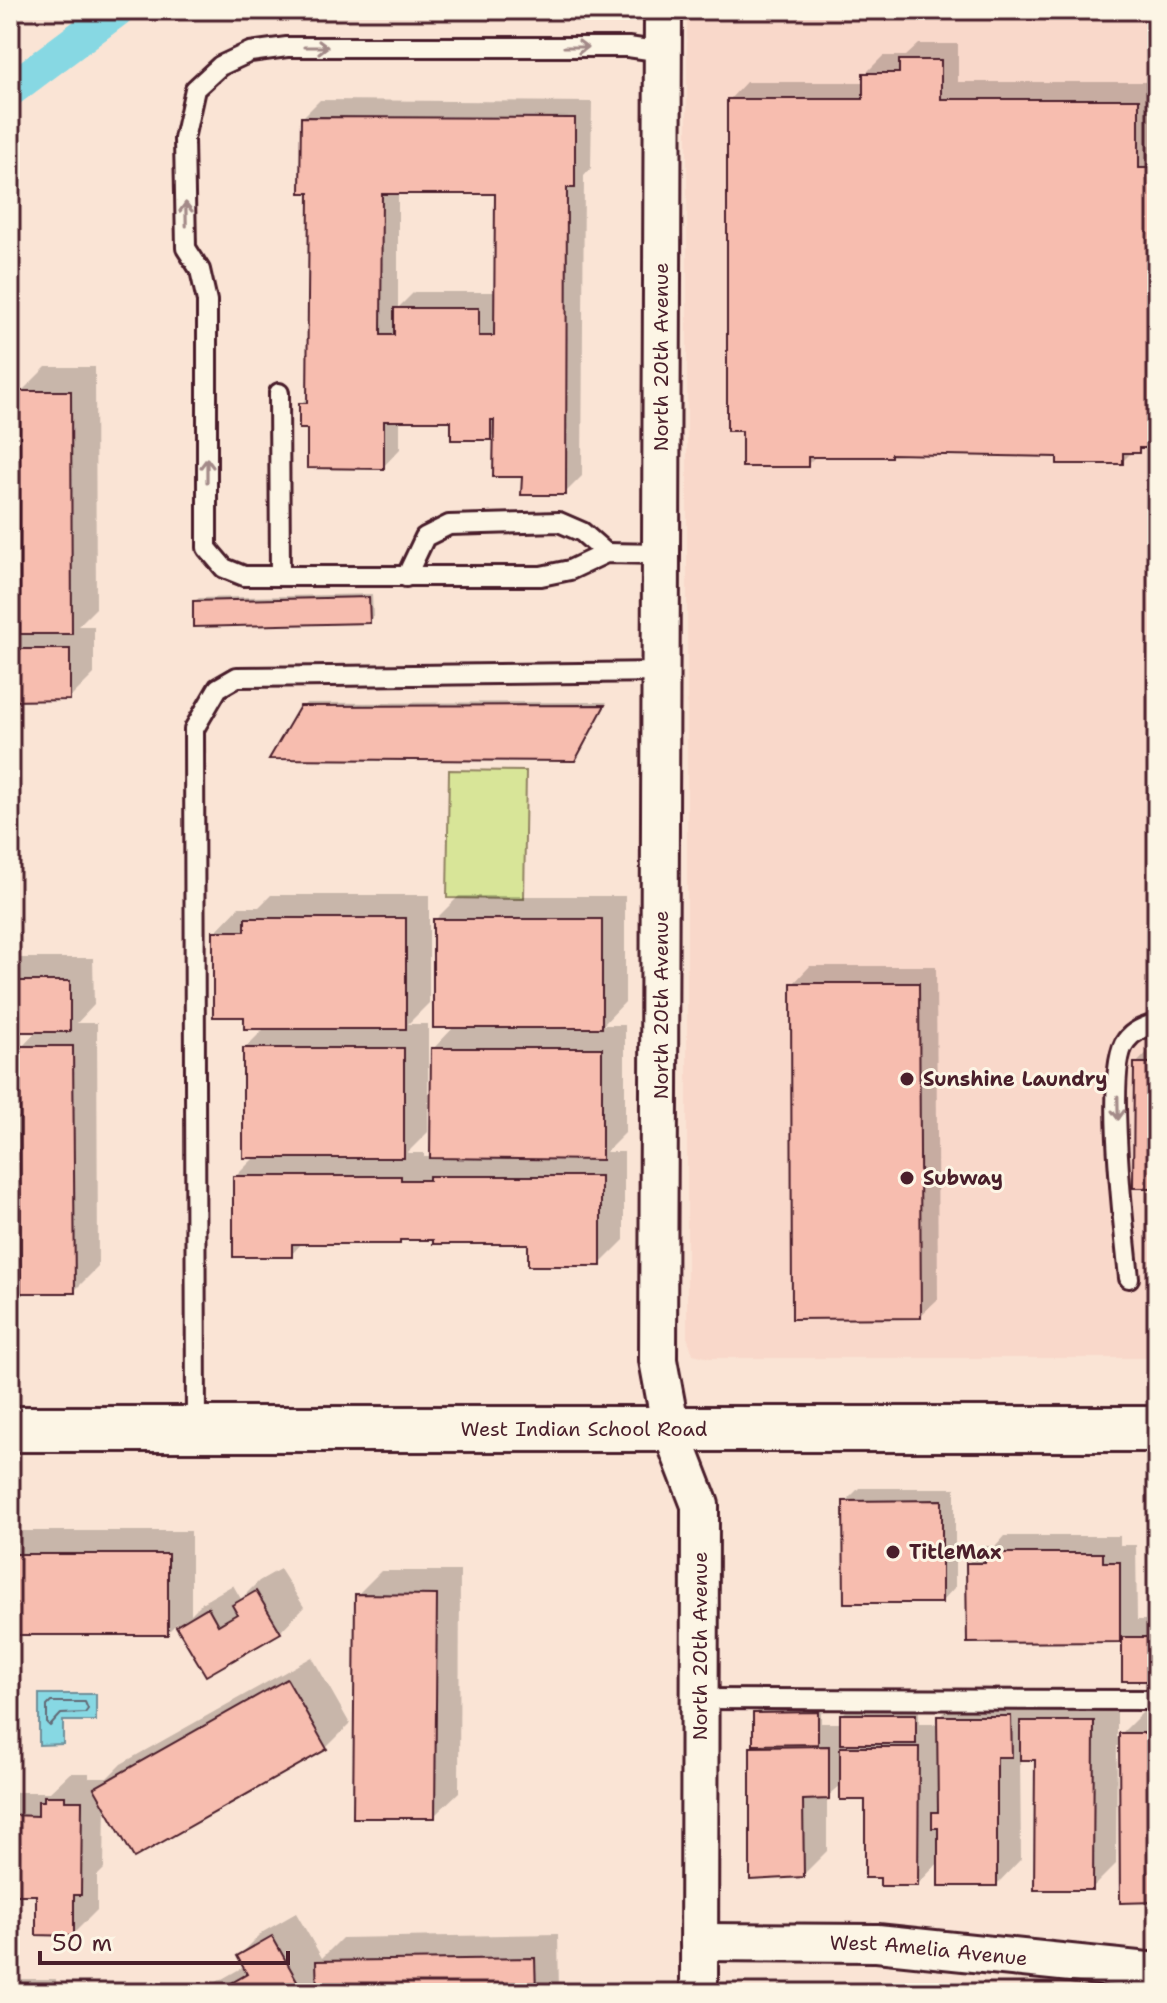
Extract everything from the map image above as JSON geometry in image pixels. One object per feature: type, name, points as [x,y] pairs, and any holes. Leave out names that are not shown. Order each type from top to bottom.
[{"type":"main road","name":"West Indian School Road","points":[[10,1429],[1157,1429]]},
{"type":"street","name":"North 20th Avenue","points":[[663,10],[658,1360],[671,1430],[700,1505],[699,1993]]},
{"type":"street","name":"West Amelia Avenue","points":[[699,1942],[877,1943],[1157,1972]]},
{"type":"lane","points":[[661,554],[606,553],[570,570],[541,576],[244,576],[224,568],[207,548],[207,301],[200,270],[186,248],[184,139],[195,89],[220,66],[250,52],[287,47],[628,47],[663,52]]},
{"type":"lane","points":[[279,393],[280,576]]},
{"type":"lane","points":[[406,577],[425,537],[449,525],[559,522],[582,532],[606,553]]},
{"type":"lane","points":[[196,1430],[194,729],[218,688],[237,677],[661,672]]},
{"type":"lane","points":[[1129,1278],[1118,1173],[1117,1064],[1124,1042],[1140,1028],[1157,1023]]},
{"type":"lane","points":[[700,1699],[1157,1700]]},
{"type":"shaded area","points":[[687,10],[1157,10],[1157,1358],[710,1358],[693,1354],[687,1337]]},
{"type":"green space","points":[[449,770],[526,771],[524,899],[447,898]]},
{"type":"water","points":[[39,1694],[96,1694],[96,1721],[63,1721],[63,1744],[39,1745]]},
{"type":"building","points":[[899,60],[941,60],[941,99],[1139,99],[1139,168],[1157,168],[1157,448],[1139,448],[1139,453],[1123,453],[1123,464],[1057,464],[1057,457],[891,454],[891,457],[808,457],[808,467],[742,467],[742,431],[727,431],[727,99],[863,99],[863,73],[899,73]]},
{"type":"building","points":[[301,117],[575,118],[575,188],[567,188],[566,495],[521,495],[522,477],[493,477],[494,420],[491,420],[491,440],[451,440],[451,421],[384,421],[384,469],[307,468],[307,429],[299,429],[299,403],[307,403],[309,193],[300,193]],"holes":[[[382,194],[495,194],[494,336],[479,336],[479,308],[394,308],[394,335],[381,335]]]},
{"type":"building","points":[[20,391],[71,391],[72,634],[20,634]]},
{"type":"building","points":[[369,597],[370,623],[193,627],[193,601]]},
{"type":"building","points":[[10,649],[70,649],[70,700],[10,701]]},
{"type":"building","points":[[605,705],[575,761],[269,759],[300,706]]},
{"type":"building","points":[[245,918],[406,918],[406,1029],[244,1029],[244,1017],[213,1017],[213,931],[245,931]]},
{"type":"building","points":[[433,919],[602,919],[602,1028],[433,1028]]},
{"type":"building","points":[[10,981],[70,981],[70,1032],[10,1032]]},
{"type":"building","points":[[791,983],[919,983],[921,1318],[792,1319]]},
{"type":"building","points":[[20,1046],[73,1046],[75,1293],[21,1293]]},
{"type":"building","points":[[243,1048],[404,1048],[404,1158],[243,1158]]},
{"type":"building","points":[[431,1048],[602,1048],[602,1160],[430,1158]]},
{"type":"building","points":[[1134,1063],[1157,1063],[1157,1188],[1133,1188]]},
{"type":"building","points":[[233,1176],[401,1176],[401,1180],[429,1180],[429,1176],[601,1176],[601,1266],[528,1266],[528,1244],[433,1244],[433,1240],[400,1240],[400,1244],[292,1244],[292,1257],[233,1257]]},
{"type":"building","name":"TitleMax","points":[[942,1500],[942,1603],[844,1603],[843,1501]]},
{"type":"building","points":[[985,1553],[1103,1553],[1103,1562],[1120,1562],[1120,1642],[967,1643],[966,1563],[985,1563]]},
{"type":"building","points":[[10,1554],[168,1554],[168,1635],[10,1635]]},
{"type":"building","points":[[256,1591],[281,1633],[206,1676],[176,1626],[208,1607],[218,1625],[237,1614],[232,1605]]},
{"type":"building","points":[[355,1594],[437,1595],[435,1818],[353,1818]]},
{"type":"building","points":[[1122,1637],[1157,1637],[1157,1681],[1122,1681]]},
{"type":"building","points":[[287,1679],[327,1749],[134,1858],[94,1788]]},
{"type":"building","points":[[818,1712],[818,1744],[753,1745],[753,1713]]},
{"type":"building","points":[[840,1714],[916,1714],[916,1744],[840,1744]]},
{"type":"building","points":[[937,1716],[1011,1716],[1012,1757],[997,1757],[997,1886],[938,1886],[938,1828],[932,1828],[932,1812],[938,1812]]},
{"type":"building","points":[[1020,1721],[1094,1721],[1093,1890],[1034,1890],[1035,1760],[1020,1760]]},
{"type":"building","points":[[1119,1733],[1157,1733],[1157,1902],[1120,1903]]},
{"type":"building","points":[[829,1746],[829,1799],[803,1800],[804,1877],[750,1880],[750,1747]]},
{"type":"building","points":[[840,1747],[919,1747],[918,1886],[880,1886],[880,1878],[865,1878],[865,1800],[840,1800]]},
{"type":"building","points":[[44,1796],[65,1796],[65,1801],[82,1801],[81,1895],[74,1895],[74,1936],[36,1935],[36,1895],[10,1895],[10,1815],[38,1816],[38,1801],[44,1801]]},
{"type":"building","points":[[272,1936],[304,1993],[214,1993],[247,1974],[237,1956]]},
{"type":"building","points":[[535,1958],[536,1993],[317,1993],[316,1961]]},
{"type":"waterway","points":[[10,90],[117,10]]},
{"type":"place","name":"Sunshine Laundry","points":[[907,1079]]},
{"type":"place","name":"Subway","points":[[907,1178]]},
{"type":"place","name":"TitleMax","points":[[893,1552]]}]
